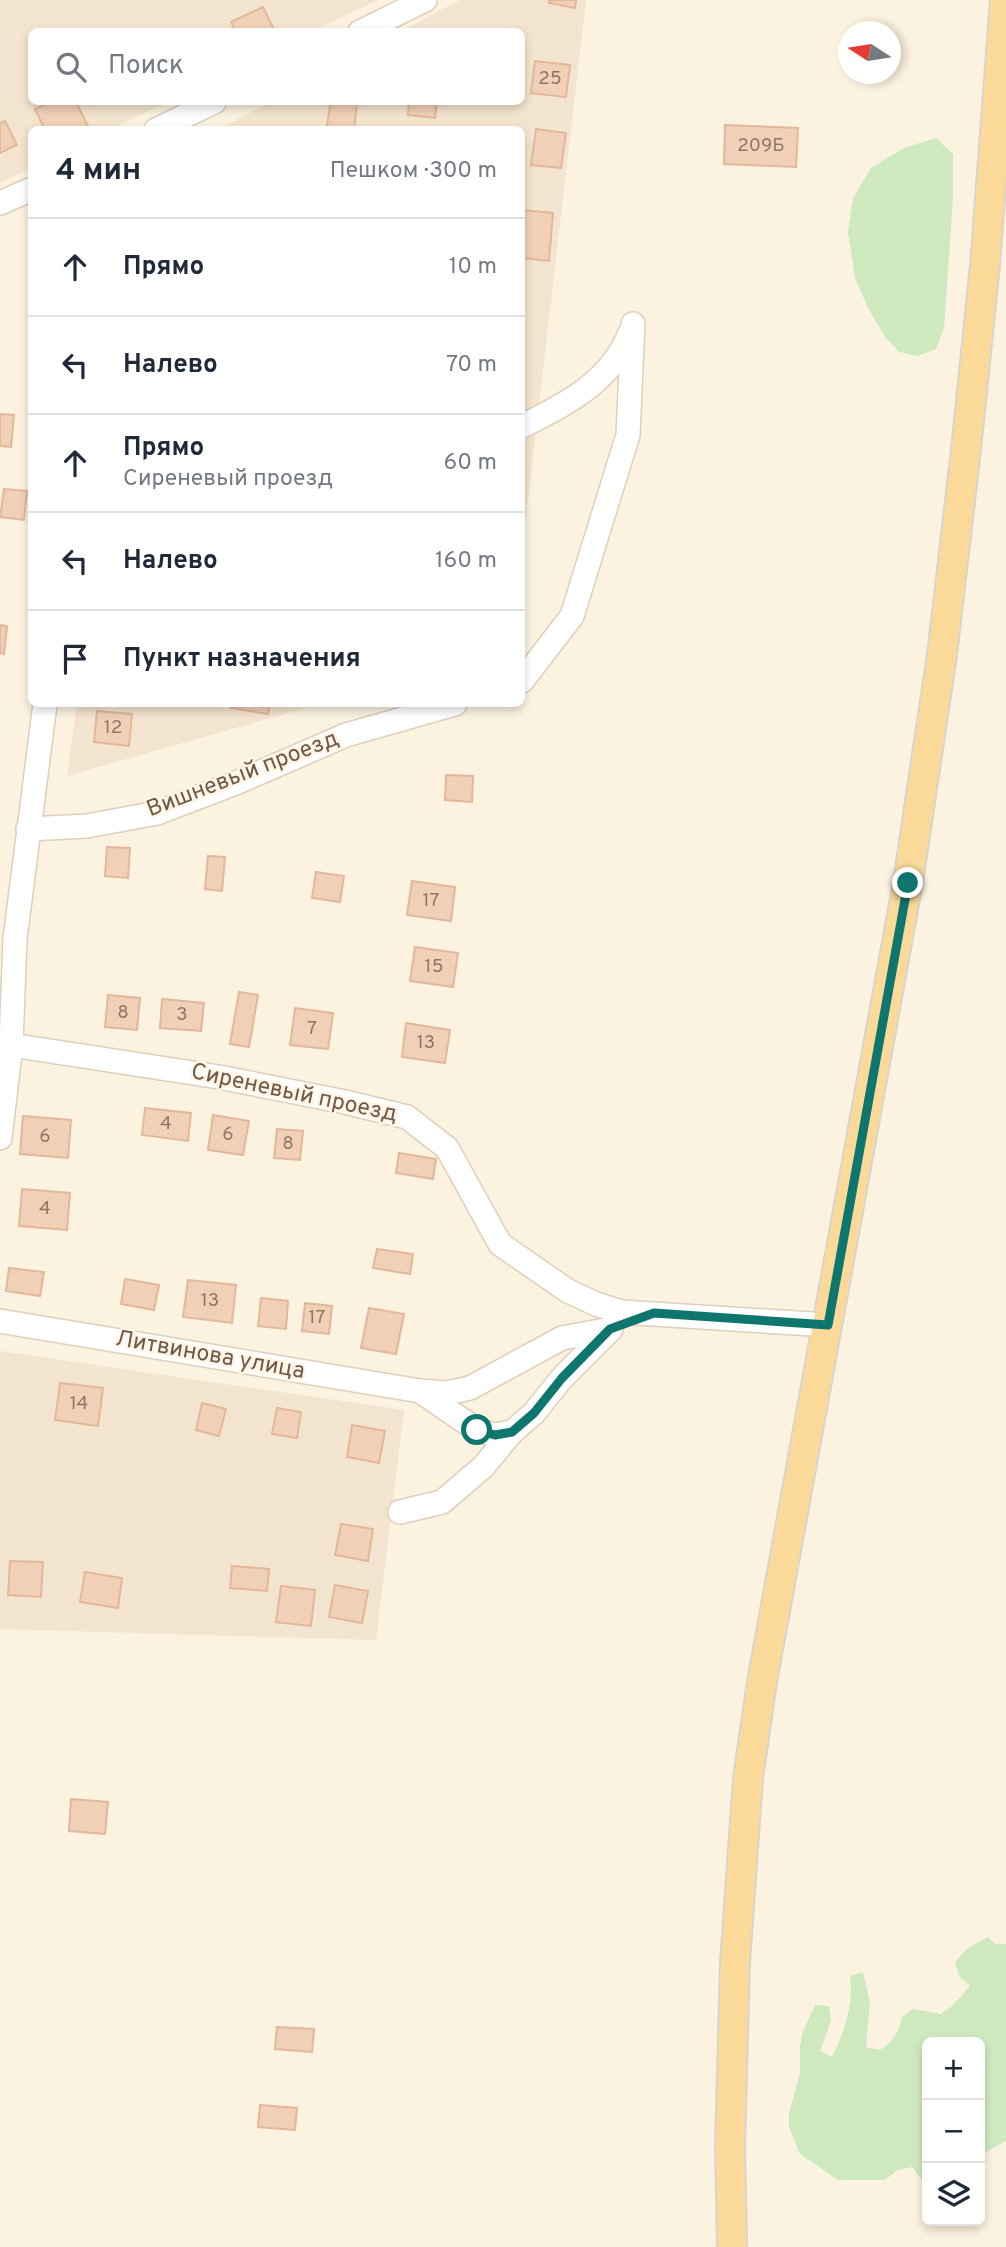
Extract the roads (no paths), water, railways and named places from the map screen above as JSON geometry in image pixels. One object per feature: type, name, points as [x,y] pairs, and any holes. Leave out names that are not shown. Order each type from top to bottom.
[{"type":"main road","points":[[732,2247],[730,2147],[735,1963],[748,1778],[762,1682],[908,883],[942,655],[985,265],[1005,0]]},
{"type":"street","points":[[368,28],[425,0]]},
{"type":"street","points":[[164,126],[208,105]]},
{"type":"street","points":[[0,204],[28,191]]},
{"type":"street","points":[[525,425],[554,411],[598,381],[622,352],[633,324],[628,435],[572,616],[525,677]]},
{"type":"street","points":[[0,1138],[10,1045],[15,939],[11,880],[28,830],[45,707]]},
{"type":"street","name":"Вишневый проезд","points":[[28,830],[87,826],[157,813],[238,782],[346,735],[444,707]]},
{"type":"street","name":"Сиреневый проезд","points":[[10,1045],[219,1077],[407,1117],[447,1148],[500,1244],[568,1291],[621,1312],[828,1325]]},
{"type":"street","name":"Литвинова улица","points":[[0,1321],[420,1391],[447,1393],[470,1388],[562,1338],[610,1329],[654,1313]]},
{"type":"street","points":[[400,1512],[442,1502],[483,1467],[512,1432],[534,1413],[562,1378],[610,1329]]},
{"type":"street","points":[[420,1391],[477,1430],[495,1435],[512,1432]]}]
